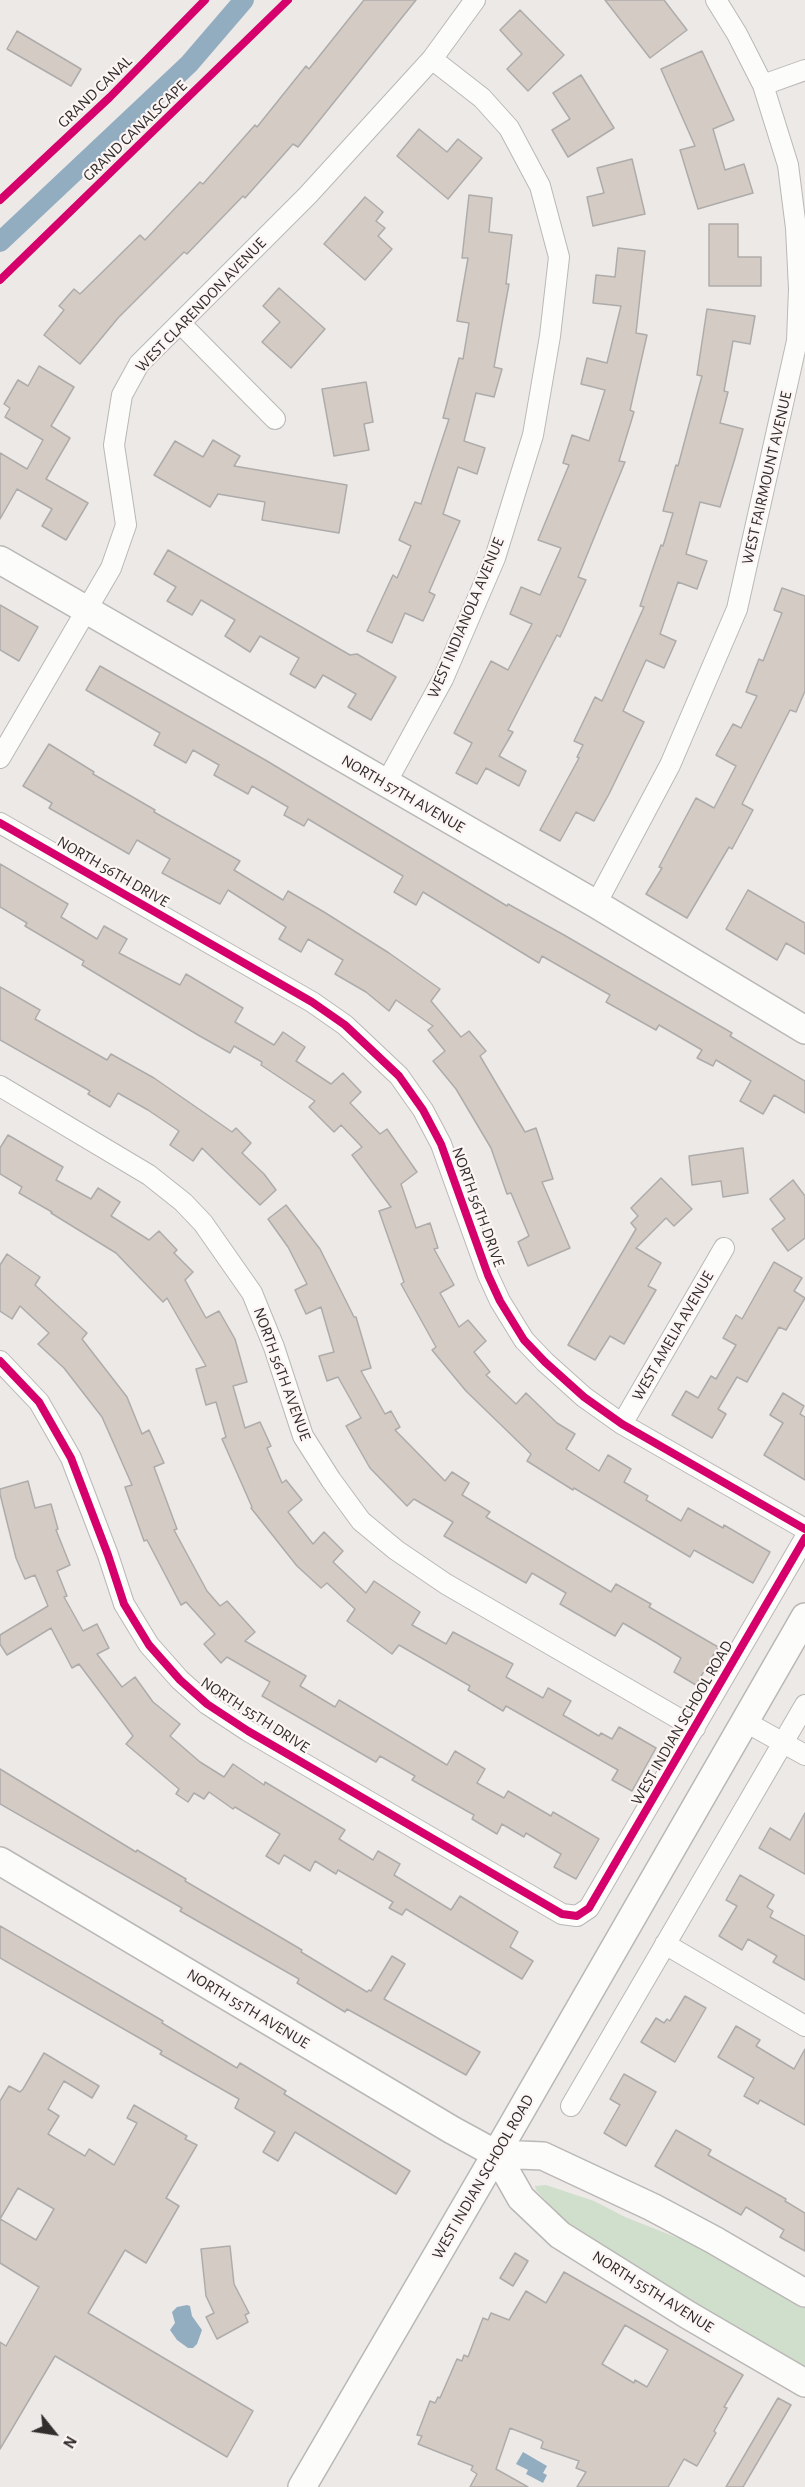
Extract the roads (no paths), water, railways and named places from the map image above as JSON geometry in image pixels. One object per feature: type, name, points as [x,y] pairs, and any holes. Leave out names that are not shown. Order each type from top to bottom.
[{"type":"street","name":"WEST CLARENDON AVENUE","points":[[0,758],[111,568],[126,525],[114,445],[122,394],[139,364],[309,195],[432,59],[475,0]]},
{"type":"street","name":"WEST FAIRMOUNT AVENUE","points":[[596,904],[670,765],[736,609],[801,342],[799,279],[788,165],[763,85],[737,34],[716,0]]},
{"type":"street","name":"WEST INDIANOLA AVENUE","points":[[385,784],[443,679],[495,558],[532,435],[550,336],[559,257],[540,186],[509,128],[482,98],[432,59]]},
{"type":"street","points":[[763,85],[805,70]]},
{"type":"street","points":[[180,323],[275,419]]},
{"type":"street","name":"NORTH 57TH AVENUE","points":[[0,560],[596,904],[805,1030]]},
{"type":"street","name":"NORTH 56TH DRIVE","points":[[0,823],[312,1002],[345,1025],[399,1076],[423,1110],[441,1144],[488,1275],[500,1301],[524,1340],[584,1397],[622,1424],[805,1529]]},
{"type":"street","name":"NORTH 56TH AVENUE","points":[[0,1086],[149,1175],[183,1202],[203,1223],[252,1293],[303,1436],[361,1521],[396,1550],[446,1584],[695,1728]]},
{"type":"street","name":"WEST AMELIA AVENUE","points":[[622,1424],[724,1248]]},
{"type":"street","name":"NORTH 55TH DRIVE","points":[[0,1361],[39,1402],[71,1458],[124,1604],[149,1645],[180,1680],[207,1704],[248,1731],[562,1914],[577,1916]]},
{"type":"street","name":"WEST INDIAN SCHOOL ROAD","points":[[577,1916],[589,1908],[805,1538]]},
{"type":"street","name":"WEST INDIAN SCHOOL ROAD","points":[[302,2487],[805,1617]]},
{"type":"street","points":[[571,2106],[805,1705]]},
{"type":"street","points":[[744,1721],[805,1755]]},
{"type":"street","name":"NORTH 55TH AVENUE","points":[[0,1862],[496,2154],[543,2156],[652,2207],[805,2293]]},
{"type":"street","points":[[665,1944],[805,2026]]},
{"type":"street","name":"NORTH 55TH AVENUE","points":[[496,2154],[521,2198],[560,2235],[688,2315],[805,2383]]},
{"type":"water","points":[[190,2306],[192,2316],[202,2330],[193,2348],[188,2348],[177,2340],[170,2330],[175,2323],[172,2312],[177,2307]]},
{"type":"water","points":[[523,2452],[547,2466],[543,2473],[547,2475],[543,2483],[526,2474],[528,2470],[516,2464]]},
{"type":"waterway","points":[[0,242],[189,64],[244,0]]}]
